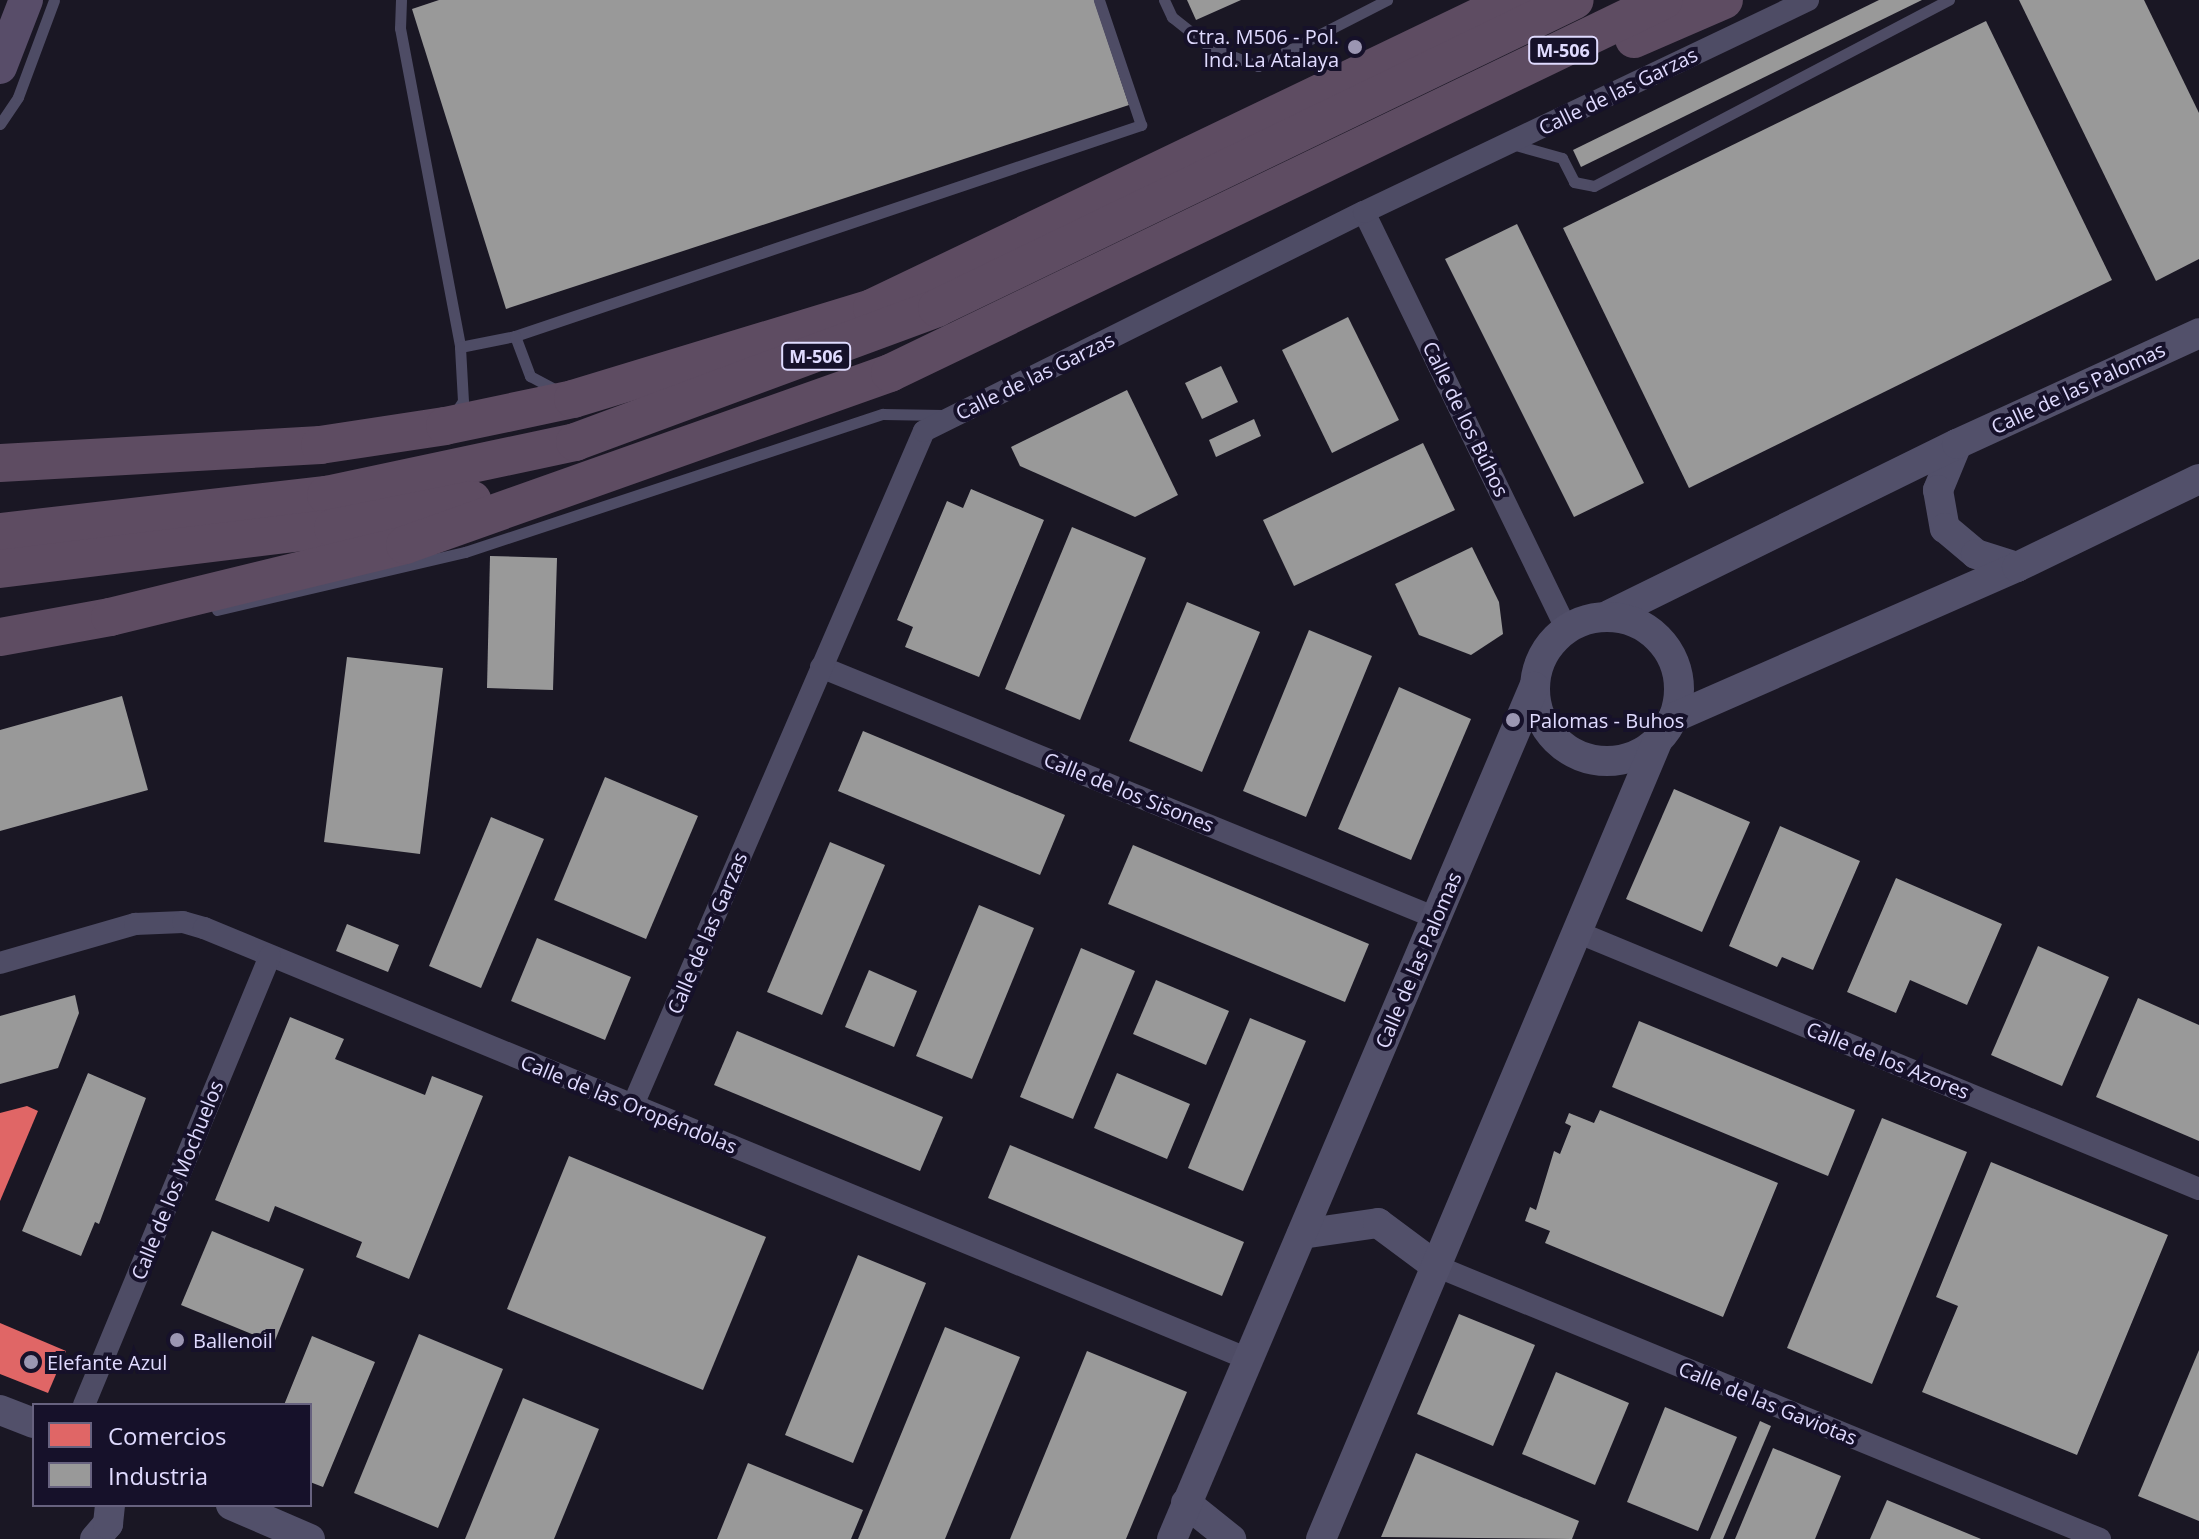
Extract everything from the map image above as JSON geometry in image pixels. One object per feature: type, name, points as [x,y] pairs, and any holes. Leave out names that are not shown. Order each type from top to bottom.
[{"type":"highway","points":[[0,463],[320,445],[445,426],[573,399],[872,308],[1237,130],[1514,0]]},
{"type":"highway","name":"M-506","points":[[0,532],[326,495],[575,442],[937,308],[1575,0]]},
{"type":"highway","name":"M-506","points":[[0,569],[333,528],[636,462],[890,373],[1664,0]]},
{"type":"highway","points":[[1462,99],[1531,81],[1724,0]]},
{"type":"highway","points":[[0,637],[110,617],[405,545],[636,462]]},
{"type":"main road","points":[[0,67],[26,0]]},
{"type":"street","points":[[1237,130],[1487,0]]},
{"type":"street","name":"Calle de las Garzas","points":[[633,1105],[924,431],[1364,212],[1808,0]]},
{"type":"street","name":"Calle de los Búhos","points":[[1364,212],[1566,628]]},
{"type":"street","name":"Calle de las Palomas","points":[[1609,615],[1957,444],[2199,333]]},
{"type":"street","points":[[1957,444],[1938,490],[1945,528],[1976,554],[2017,567]]},
{"type":"street","points":[[1321,1539],[1577,932],[1665,730],[1679,695],[1669,650],[1653,632],[1609,615],[1566,628],[1538,664],[1534,687],[1537,711],[1566,750],[1589,760],[1613,761],[1636,755],[1665,730],[2197,486]]},
{"type":"street","name":"Calle de los Sisones","points":[[821,667],[1436,918]]},
{"type":"street","name":"Calle de las Palomas","points":[[1172,1539],[1534,687]]},
{"type":"street","name":"Calle de las Oropéndolas","points":[[0,963],[135,924],[183,922],[1248,1359]]},
{"type":"street","name":"Calle de los Azores","points":[[1577,932],[2199,1189]]},
{"type":"street","name":"Calle de los Mochuelos","points":[[85,1403],[270,956]]},
{"type":"street","points":[[1302,1234],[1378,1223],[1436,1266]]},
{"type":"street","name":"Calle de las Gaviotas","points":[[1436,1266],[2100,1539]]},
{"type":"street","points":[[0,1410],[32,1422]]},
{"type":"street","points":[[1186,1503],[1231,1539]]},
{"type":"street","points":[[95,1539],[108,1524],[110,1507]]},
{"type":"street","points":[[236,1507],[310,1539]]},
{"type":"lane","points":[[0,124],[18,97],[54,0]]},
{"type":"lane","points":[[401,0],[400,28],[460,347],[463,401],[445,426]]},
{"type":"lane","points":[[460,347],[515,336],[1141,125],[1099,0]]},
{"type":"lane","points":[[1164,0],[1172,17],[1211,48],[1258,66],[1387,0]]},
{"type":"lane","points":[[1507,144],[1562,158],[1574,182],[1594,186],[1949,0]]},
{"type":"lane","points":[[515,336],[530,376],[573,399]]},
{"type":"lane","points":[[209,612],[465,552],[883,414],[956,415]]},
{"type":"lane","points":[[110,617],[164,621]]},
{"type":"building: Comercios","points":[[27,1106],[38,1111],[0,1201],[0,1113]]},
{"type":"building: Comercios","name":"Elefante Azul","points":[[0,1323],[66,1351],[48,1393],[0,1374]]},
{"type":"building: Industria","points":[[439,0],[1094,0],[1129,105],[506,309],[412,9]]},
{"type":"building: Industria","points":[[1187,0],[1241,0],[1196,20]]},
{"type":"building: Industria","points":[[1879,0],[1922,0],[1581,167],[1573,150]]},
{"type":"building: Industria","points":[[2019,0],[2144,0],[2199,113],[2199,259],[2156,281]]},
{"type":"building: Industria","points":[[1986,21],[2112,280],[1689,488],[1563,228]]},
{"type":"building: Industria","points":[[1517,224],[1644,483],[1574,517],[1445,259]]},
{"type":"building: Industria","points":[[1348,317],[1399,420],[1332,453],[1282,350]]},
{"type":"building: Industria","points":[[1221,366],[1238,402],[1202,419],[1185,383]]},
{"type":"building: Industria","points":[[1127,390],[1178,495],[1135,517],[1020,466],[1011,447]]},
{"type":"building: Industria","points":[[1254,419],[1261,436],[1216,457],[1209,440]]},
{"type":"building: Industria","points":[[1423,443],[1455,510],[1294,586],[1263,520]]},
{"type":"building: Industria","points":[[971,489],[1044,520],[979,677],[905,647],[913,627],[897,620],[947,501],[963,508]]},
{"type":"building: Industria","points":[[1072,527],[1146,558],[1080,720],[1005,689]]},
{"type":"building: Industria","points":[[1472,547],[1499,602],[1503,634],[1471,655],[1419,635],[1395,584]]},
{"type":"building: Industria","points":[[490,556],[557,558],[553,690],[487,688]]},
{"type":"building: Industria","points":[[1187,602],[1260,632],[1202,772],[1129,741]]},
{"type":"building: Industria","points":[[1309,630],[1372,656],[1306,817],[1243,791]]},
{"type":"building: Industria","points":[[347,657],[443,668],[420,854],[324,842]]},
{"type":"building: Industria","points":[[1399,687],[1471,719],[1411,860],[1338,829]]},
{"type":"building: Industria","points":[[122,696],[148,790],[0,831],[0,730]]},
{"type":"building: Industria","points":[[863,731],[1065,815],[1040,875],[838,791]]},
{"type":"building: Industria","points":[[605,777],[698,816],[646,939],[554,900]]},
{"type":"building: Industria","points":[[1674,789],[1750,822],[1702,932],[1626,899]]},
{"type":"building: Industria","points":[[491,817],[544,839],[481,988],[429,966]]},
{"type":"building: Industria","points":[[1780,826],[1860,861],[1813,970],[1782,957],[1777,967],[1729,946]]},
{"type":"building: Industria","points":[[830,842],[885,865],[822,1015],[767,992]]},
{"type":"building: Industria","points":[[1133,845],[1369,944],[1345,1002],[1108,904]]},
{"type":"building: Industria","points":[[1896,878],[2002,924],[1967,1005],[1910,980],[1896,1013],[1847,992]]},
{"type":"building: Industria","points":[[979,905],[1034,928],[972,1079],[916,1056]]},
{"type":"building: Industria","points":[[347,924],[399,945],[388,972],[336,951]]},
{"type":"building: Industria","points":[[537,938],[631,977],[605,1040],[511,1001]]},
{"type":"building: Industria","points":[[2038,946],[2109,977],[2062,1086],[1991,1055]]},
{"type":"building: Industria","points":[[1081,948],[1135,971],[1073,1119],[1020,1097]]},
{"type":"building: Industria","points":[[869,970],[917,991],[894,1047],[845,1027]]},
{"type":"building: Industria","points":[[1156,980],[1229,1011],[1206,1065],[1133,1034]]},
{"type":"building: Industria","points":[[75,995],[79,1013],[58,1068],[0,1084],[0,1016]]},
{"type":"building: Industria","points":[[2138,998],[2199,1025],[2199,1141],[2096,1097]]},
{"type":"building: Industria","points":[[290,1017],[344,1039],[335,1059],[425,1095],[432,1076],[483,1096],[409,1279],[356,1257],[362,1242],[275,1206],[269,1222],[215,1200]]},
{"type":"building: Industria","points":[[1250,1018],[1306,1041],[1243,1191],[1188,1168]]},
{"type":"building: Industria","points":[[1639,1021],[1855,1110],[1828,1176],[1612,1087]]},
{"type":"building: Industria","points":[[737,1031],[943,1117],[920,1171],[714,1085]]},
{"type":"building: Industria","points":[[88,1073],[146,1098],[99,1224],[95,1222],[81,1256],[22,1231]]},
{"type":"building: Industria","points":[[1117,1073],[1190,1104],[1167,1159],[1094,1128]]},
{"type":"building: Industria","points":[[1600,1110],[1778,1183],[1723,1317],[1545,1243],[1550,1231],[1525,1221],[1530,1207],[1536,1210],[1554,1151],[1560,1154],[1571,1126],[1565,1123],[1569,1113],[1594,1123]]},
{"type":"building: Industria","points":[[1882,1118],[1967,1152],[1872,1384],[1787,1348]]},
{"type":"building: Industria","points":[[1010,1145],[1244,1242],[1222,1296],[988,1198]]},
{"type":"building: Industria","points":[[569,1156],[766,1237],[703,1390],[507,1309]]},
{"type":"building: Industria","points":[[1991,1162],[2168,1235],[2077,1455],[1922,1392],[1958,1306],[1936,1297]]},
{"type":"building: Industria","points":[[212,1231],[304,1269],[274,1343],[181,1305]]},
{"type":"building: Industria","points":[[858,1255],[926,1283],[853,1463],[785,1435]]},
{"type":"building: Industria","points":[[1459,1314],[1535,1345],[1493,1446],[1417,1414]]},
{"type":"building: Industria","points":[[945,1327],[1020,1357],[945,1539],[858,1539]]},
{"type":"building: Industria","points":[[419,1334],[503,1369],[438,1528],[354,1493]]},
{"type":"building: Industria","points":[[312,1336],[375,1362],[323,1487],[312,1483],[312,1403],[285,1403]]},
{"type":"building: Industria","points":[[2199,1350],[2199,1521],[2138,1496]]},
{"type":"building: Industria","points":[[1087,1351],[1187,1392],[1126,1539],[1010,1539]]},
{"type":"building: Industria","points":[[1556,1372],[1629,1403],[1595,1485],[1522,1454]]},
{"type":"building: Industria","points":[[523,1398],[599,1429],[554,1539],[465,1539]]},
{"type":"building: Industria","points":[[1665,1407],[1737,1437],[1698,1531],[1627,1502]]},
{"type":"building: Industria","points":[[1760,1421],[1771,1426],[1723,1539],[1710,1539]]},
{"type":"building: Industria","points":[[1773,1448],[1841,1476],[1815,1539],[1735,1539]]},
{"type":"building: Industria","points":[[1416,1453],[1579,1521],[1572,1539],[1381,1537]]},
{"type":"building: Industria","points":[[748,1463],[863,1510],[851,1539],[717,1539]]},
{"type":"building: Industria","points":[[1887,1500],[1981,1539],[1870,1539]]},
{"type":"place","name":"Ctra. M506 - Pol. Ind. La Atalaya","points":[[1355,47]]},
{"type":"place","name":"Palomas - Buhos","points":[[1513,720]]},
{"type":"place","name":"Ballenoil","points":[[177,1340]]},
{"type":"place","name":"Elefante Azul","points":[[31,1362]]}]
